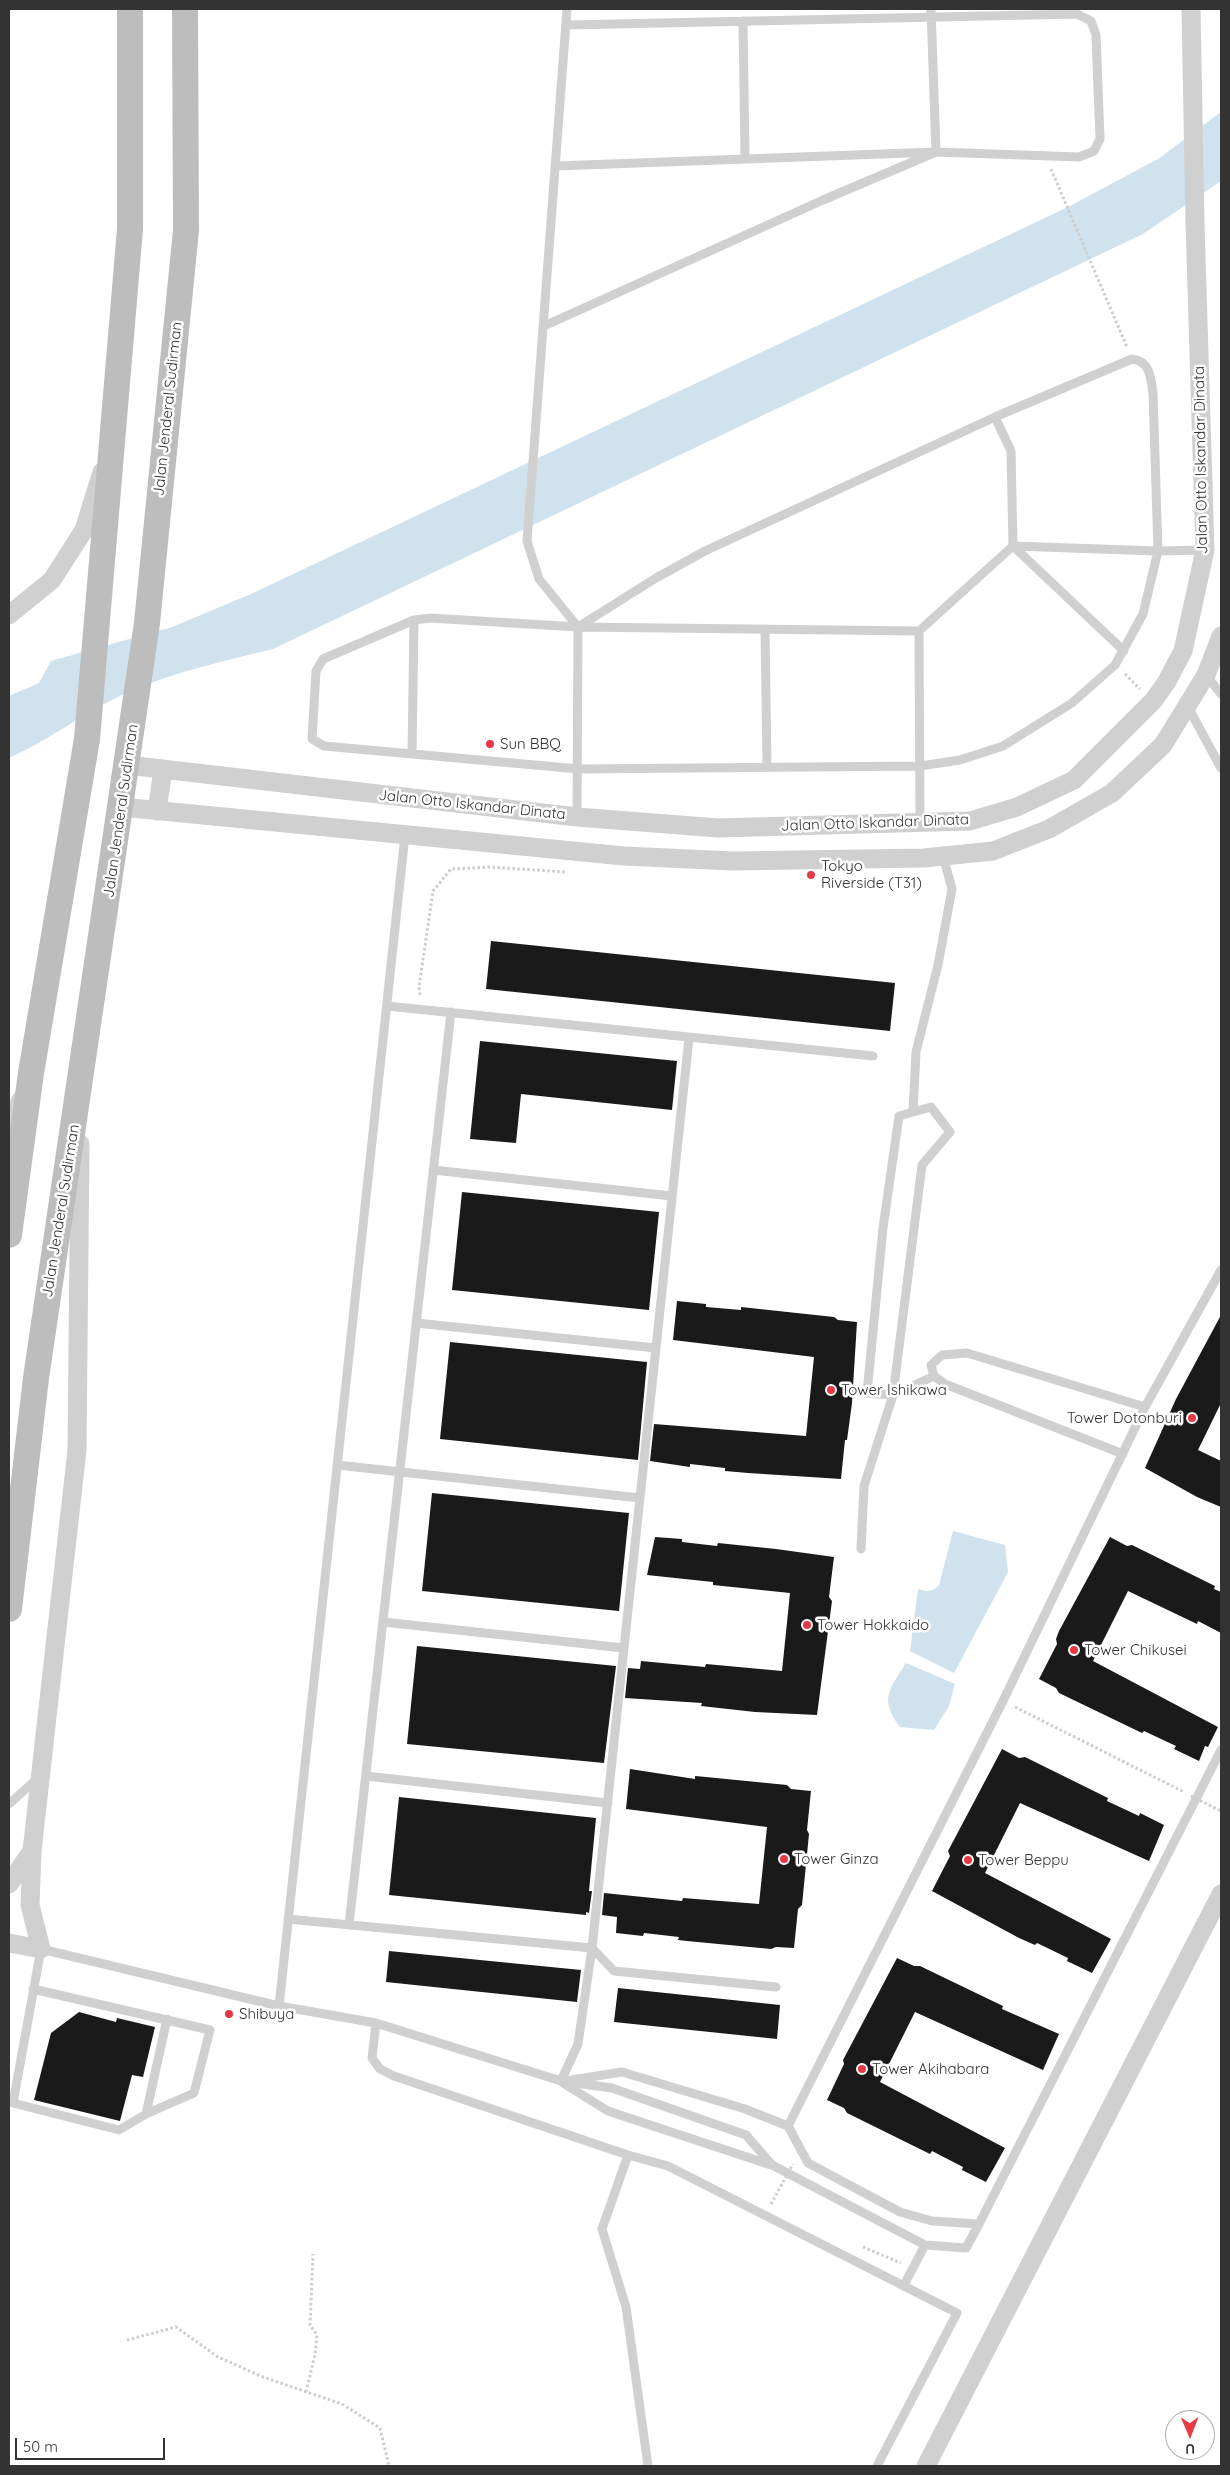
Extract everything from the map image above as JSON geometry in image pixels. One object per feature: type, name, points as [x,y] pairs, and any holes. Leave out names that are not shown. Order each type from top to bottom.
[{"type":"main road","points":[[9,1235],[31,1073],[87,738],[130,229],[130,9]]},
{"type":"main road","name":"Jalan Jenderal Sudirman","points":[[9,1609],[36,1378],[128,766],[147,623],[186,230],[185,9]]},
{"type":"street","name":"Jalan Otto Iskandar Dinata","points":[[128,766],[577,816],[718,828],[970,821],[1017,807],[1074,780],[1153,701],[1166,683],[1183,651],[1205,550],[1195,223],[1191,9]]},
{"type":"street","points":[[9,615],[52,580],[84,530],[112,436]]},
{"type":"street","points":[[121,808],[624,856],[733,861],[943,856],[993,851],[1049,829],[1112,793],[1162,745],[1188,707],[1206,675],[1221,636]]},
{"type":"street","points":[[1183,651],[1206,675]]},
{"type":"street","points":[[1166,683],[1188,707]]},
{"type":"street","points":[[157,811],[163,770]]},
{"type":"street","points":[[9,1128],[31,1073]]},
{"type":"street","points":[[9,1942],[40,1949],[30,1905],[32,1851],[77,1450],[81,1081]]},
{"type":"street","points":[[9,1884],[32,1851]]},
{"type":"street","points":[[926,2466],[1221,1894]]},
{"type":"lane","points":[[567,9],[568,25],[527,541],[539,579],[578,627],[579,769],[577,816]]},
{"type":"lane","points":[[556,166],[936,152],[1079,157],[1094,151],[1100,140],[1096,35],[1091,21],[1077,14],[931,13],[743,21],[568,25]]},
{"type":"lane","points":[[931,13],[936,152]]},
{"type":"lane","points":[[743,21],[744,159]]},
{"type":"lane","points":[[544,326],[822,200],[936,152]]},
{"type":"lane","points":[[578,627],[656,578],[705,551],[995,416],[1132,359],[1139,360],[1150,371],[1153,393],[1158,552],[1143,614],[1116,665],[1072,703],[1003,746],[960,760],[920,766],[579,769],[324,746],[312,739],[311,730],[316,671],[323,658],[414,620],[430,618],[578,627],[919,631],[1014,546],[1158,552],[1205,550]]},
{"type":"lane","points":[[995,416],[1012,451],[1014,546],[1124,651]]},
{"type":"lane","points":[[412,754],[414,620]]},
{"type":"lane","points":[[765,629],[767,766]]},
{"type":"lane","points":[[919,631],[920,822]]},
{"type":"lane","points":[[1206,675],[1221,694]]},
{"type":"lane","points":[[1188,707],[1221,768]]},
{"type":"lane","points":[[279,2006],[405,835]]},
{"type":"lane","points":[[913,1112],[916,1052],[938,965],[952,889],[943,856]]},
{"type":"lane","points":[[386,1006],[873,1056]]},
{"type":"lane","points":[[349,1925],[451,1012]]},
{"type":"lane","points":[[561,2081],[578,2044],[592,1948],[689,1038]]},
{"type":"lane","points":[[861,1549],[864,1486],[893,1395],[922,1165],[950,1132],[931,1107],[899,1116],[884,1228],[867,1393],[893,1395],[934,1376]]},
{"type":"lane","points":[[433,1170],[672,1196]]},
{"type":"lane","points":[[788,2126],[1003,1701],[1145,1407],[1221,1270]]},
{"type":"lane","points":[[416,1323],[656,1348]]},
{"type":"lane","points":[[1123,1454],[946,1384],[934,1376],[931,1365],[942,1355],[967,1354],[1145,1407]]},
{"type":"lane","points":[[337,1465],[640,1498]]},
{"type":"lane","points":[[383,1622],[624,1648]]},
{"type":"lane","points":[[561,2081],[608,2111],[772,2165],[925,2245],[966,2248],[1221,1750]]},
{"type":"lane","points":[[9,1804],[40,1776]]},
{"type":"lane","points":[[366,1776],[608,1803]]},
{"type":"lane","points":[[288,1919],[592,1948],[614,1971],[776,1988]]},
{"type":"lane","points":[[33,1989],[210,2030],[194,2093],[146,2114],[119,2130],[13,2103],[40,1949],[279,2006],[376,2023],[561,2081],[612,2088],[746,2135],[772,2165]]},
{"type":"lane","points":[[146,2114],[167,2019]]},
{"type":"lane","points":[[376,2023],[372,2058],[380,2069],[404,2079],[628,2155],[668,2166],[957,2313],[877,2466]]},
{"type":"lane","points":[[561,2081],[622,2072],[745,2110],[788,2126],[808,2163],[900,2212],[932,2221],[979,2224]]},
{"type":"lane","points":[[628,2155],[602,2229],[626,2307],[648,2466]]},
{"type":"lane","points":[[904,2285],[925,2245]]},
{"type":"path","points":[[1046,157],[1132,359]]},
{"type":"path","points":[[1116,665],[1153,701]]},
{"type":"path","points":[[422,1009],[420,987],[433,891],[451,869],[490,867],[573,872]]},
{"type":"path","points":[[1003,1701],[1221,1811]]},
{"type":"path","points":[[771,2204],[793,2164]]},
{"type":"path","points":[[306,2392],[316,2355],[317,2335],[310,2325],[313,2254]]},
{"type":"path","points":[[127,2340],[176,2327],[218,2357],[263,2377],[342,2404],[380,2428],[389,2466]]},
{"type":"water","points":[[1221,112],[1221,181],[1143,234],[273,649],[162,679],[126,693],[9,758],[9,696],[39,683],[51,661],[172,627],[251,594],[1068,207],[1158,159]]},
{"type":"water","points":[[953,1531],[1005,1545],[1008,1572],[954,1673],[910,1651],[918,1589],[929,1591],[939,1585]]},
{"type":"water","points":[[906,1663],[955,1684],[949,1706],[934,1730],[900,1727],[890,1709],[888,1702],[891,1688]]},
{"type":"building","points":[[491,941],[895,983],[890,1031],[486,989]]},
{"type":"building","points":[[480,1041],[677,1061],[672,1110],[521,1094],[516,1143],[470,1139]]},
{"type":"building","points":[[462,1192],[659,1212],[649,1310],[452,1290]]},
{"type":"building","name":"Tower Ishikawa","points":[[677,1301],[706,1304],[706,1307],[741,1310],[741,1307],[834,1317],[838,1320],[857,1322],[852,1403],[847,1440],[845,1440],[841,1479],[725,1471],[725,1468],[690,1464],[690,1467],[650,1461],[654,1424],[806,1436],[814,1357],[673,1340]]},
{"type":"building","name":"Tower Dotonburi","points":[[1221,1315],[1221,1403],[1198,1450],[1221,1461],[1221,1507],[1197,1497],[1145,1468],[1176,1399]]},
{"type":"building","points":[[450,1342],[647,1362],[638,1460],[440,1439]]},
{"type":"building","points":[[432,1493],[629,1513],[619,1611],[422,1591]]},
{"type":"building","name":"Tower Hokkaido","points":[[655,1537],[682,1539],[682,1542],[717,1546],[718,1543],[834,1557],[829,1597],[832,1601],[817,1715],[755,1712],[701,1706],[702,1703],[625,1698],[628,1668],[640,1669],[641,1661],[705,1667],[706,1664],[782,1671],[790,1593],[713,1585],[713,1582],[647,1575]]},
{"type":"building","name":"Tower Chikusei","points":[[1110,1537],[1127,1546],[1132,1545],[1215,1586],[1214,1589],[1221,1592],[1221,1633],[1198,1621],[1197,1624],[1128,1591],[1093,1661],[1218,1727],[1208,1747],[1205,1746],[1199,1761],[1174,1749],[1176,1746],[1144,1731],[1142,1733],[1059,1693],[1056,1688],[1039,1679],[1057,1644],[1056,1639],[1059,1631]]},
{"type":"building","points":[[417,1646],[616,1666],[604,1763],[407,1744]]},
{"type":"building","name":"Tower Beppu","points":[[1002,1749],[1019,1758],[1025,1757],[1108,1798],[1107,1801],[1139,1816],[1140,1813],[1164,1825],[1149,1861],[1020,1803],[985,1873],[1111,1939],[1092,1973],[1067,1961],[1068,1958],[1037,1943],[1035,1945],[1019,1938],[932,1891],[950,1856],[948,1851]]},
{"type":"building","name":"Tower Ginza","points":[[630,1769],[695,1779],[695,1776],[787,1785],[791,1789],[811,1791],[802,1905],[798,1909],[794,1948],[776,1947],[771,1949],[678,1940],[679,1937],[644,1933],[643,1936],[616,1933],[617,1917],[602,1915],[604,1893],[682,1901],[683,1898],[759,1904],[767,1827],[626,1809]]},
{"type":"building","points":[[399,1797],[596,1818],[589,1891],[592,1891],[589,1913],[586,1912],[586,1915],[389,1895]]},
{"type":"building","points":[[389,1951],[581,1970],[577,2002],[386,1982]]},
{"type":"building","name":"Tower Akihabara","points":[[897,1958],[914,1966],[920,1966],[1003,2006],[1002,2009],[1059,2034],[1043,2070],[915,2012],[880,2082],[1005,2148],[986,2182],[962,2170],[963,2167],[932,2151],[930,2154],[847,2113],[844,2108],[827,2100],[844,2064],[843,2060]]},
{"type":"building","points":[[618,1988],[780,2005],[777,2039],[614,2022]]},
{"type":"building","points":[[79,2012],[116,2022],[117,2018],[155,2027],[143,2077],[132,2075],[120,2121],[34,2100],[51,2033]]},
{"type":"place","name":"Sun BBQ","points":[[490,744]]},
{"type":"place","name":"Tokyo Riverside (T31)","points":[[811,875]]},
{"type":"place","name":"Tower Ishikawa","points":[[831,1390]]},
{"type":"place","name":"Tower Dotonburi","points":[[1192,1418]]},
{"type":"place","name":"Tower Hokkaido","points":[[807,1625]]},
{"type":"place","name":"Tower Chikusei","points":[[1074,1650]]},
{"type":"place","name":"Tower Ginza","points":[[784,1859]]},
{"type":"place","name":"Tower Beppu","points":[[968,1860]]},
{"type":"place","name":"Shibuya","points":[[229,2014]]},
{"type":"place","name":"Tower Akihabara","points":[[862,2069]]}]
